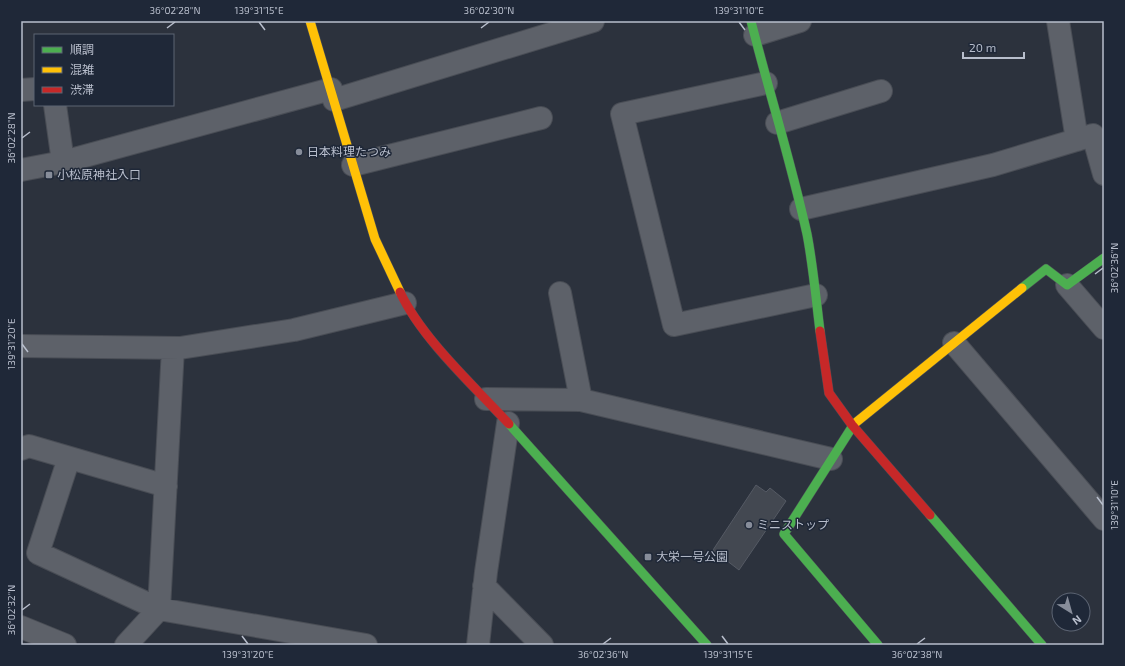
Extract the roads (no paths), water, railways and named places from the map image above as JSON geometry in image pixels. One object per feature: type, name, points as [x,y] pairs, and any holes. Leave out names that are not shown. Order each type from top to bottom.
[{"type":"street","points":[[310,21],[375,239],[405,304],[428,336],[586,508],[707,645]]},
{"type":"street","points":[[21,170],[63,162],[333,95],[593,21]]},
{"type":"street","points":[[800,21],[753,28],[766,83],[808,236],[829,393],[852,425],[1042,645]]},
{"type":"street","points":[[1058,21],[1077,140]]},
{"type":"street","points":[[766,83],[622,114],[674,325],[816,295]]},
{"type":"street","points":[[21,90],[34,90]]},
{"type":"street","points":[[777,124],[881,92]]},
{"type":"street","points":[[55,106],[63,162]]},
{"type":"street","points":[[353,166],[541,118]]},
{"type":"street","points":[[801,209],[993,165],[1093,135],[1104,174]]},
{"type":"street","points":[[1067,285],[1104,258]]},
{"type":"street","points":[[878,645],[784,534],[852,425],[1046,269],[1067,285],[1104,328]]},
{"type":"street","points":[[560,293],[581,400]]},
{"type":"street","points":[[21,346],[173,348],[294,330],[405,304]]},
{"type":"street","points":[[954,343],[1104,518]]},
{"type":"street","points":[[126,645],[159,609],[173,348]]},
{"type":"street","points":[[486,399],[581,400],[831,459]]},
{"type":"street","points":[[478,645],[484,586],[508,423]]},
{"type":"street","points":[[21,449],[29,446],[166,486]]},
{"type":"street","points":[[69,458],[38,553],[159,609],[366,645]]},
{"type":"street","points":[[484,586],[542,645]]},
{"type":"street","points":[[21,627],[65,645]]},
{"type":"place","name":"日本料理たつみ","points":[[299,152]]},
{"type":"place","name":"小松原神社入口","points":[[49,175]]},
{"type":"place","name":"ミニストップ","points":[[749,525]]},
{"type":"place","name":"大栄一号公園","points":[[648,557]]}]
